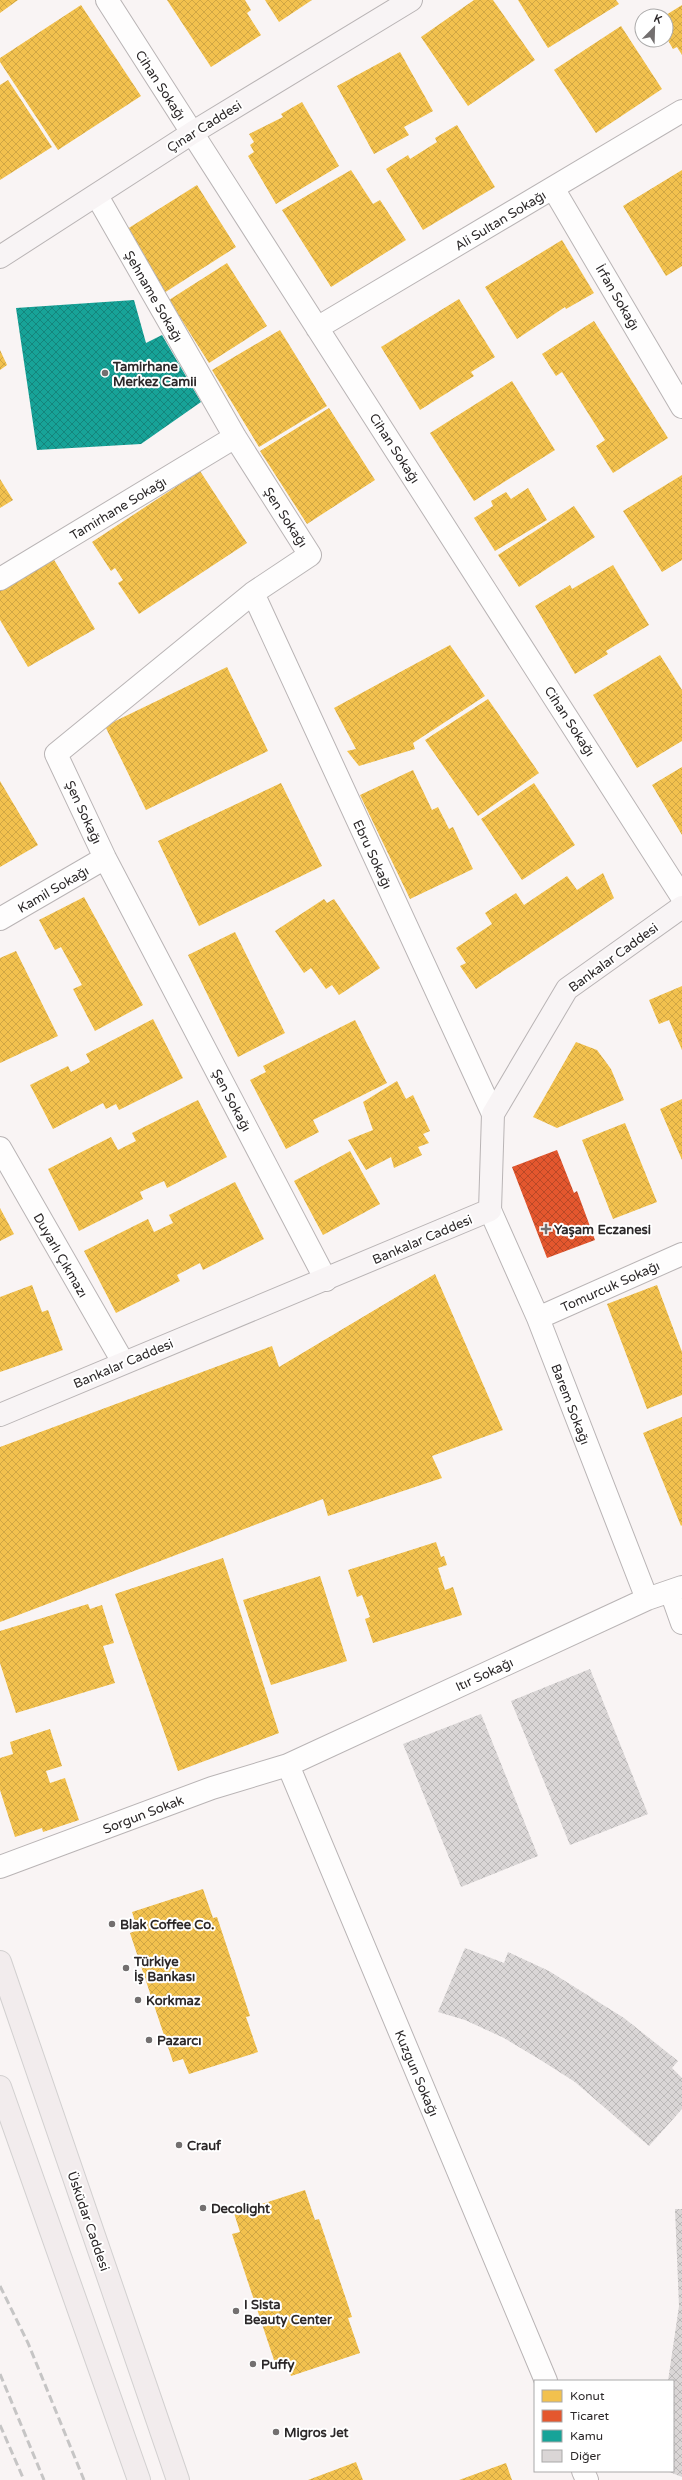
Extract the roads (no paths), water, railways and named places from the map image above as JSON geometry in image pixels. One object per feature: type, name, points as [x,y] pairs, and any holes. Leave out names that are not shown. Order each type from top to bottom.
[{"type":"main road","name":"Üsküdar Caddesi","points":[[0,1962],[178,2480]]},
{"type":"main road","points":[[0,2087],[139,2480]]},
{"type":"street","name":"Cihan Sokağı","points":[[107,0],[682,897]]},
{"type":"street","name":"Çınar Caddesi","points":[[0,257],[97,196],[192,133],[411,0]]},
{"type":"street","name":"Ali Sultan Sokağı","points":[[317,328],[682,111]]},
{"type":"street","name":"İrfan Sokağı","points":[[553,188],[682,407]]},
{"type":"street","name":"Şehname Sokağı","points":[[97,196],[236,437]]},
{"type":"street","name":"Tamirhane Sokağı","points":[[0,579],[236,437]]},
{"type":"street","name":"Şen Sokağı","points":[[236,437],[310,555],[253,593],[56,754],[106,858],[326,1280]]},
{"type":"street","name":"Ebru Sokağı","points":[[253,593],[492,1114]]},
{"type":"street","name":"Kamil Sokağı","points":[[0,919],[106,858]]},
{"type":"street","name":"Bankalar Caddesi","points":[[0,1415],[123,1362],[326,1280],[490,1210],[492,1114],[567,989],[682,907]]},
{"type":"street","name":"Duyarlı Çıkmazı","points":[[0,1148],[123,1362]]},
{"type":"street","name":"Barem Sokağı","points":[[490,1210],[538,1318],[647,1599]]},
{"type":"street","name":"Tomurcuk Sokağı","points":[[538,1318],[682,1254]]},
{"type":"street","name":"Itır Sokağı","points":[[288,1765],[647,1599],[676,1590]]},
{"type":"street","points":[[676,1590],[682,1623]]},
{"type":"street","name":"Sorgun Sokak","points":[[0,1867],[212,1788],[288,1765]]},
{"type":"street","name":"Kuzgun Sokağı","points":[[288,1765],[546,2380]]},
{"type":"railway","points":[[0,2286],[28,2343],[84,2480]]},
{"type":"railway","points":[[0,2374],[44,2480]]},
{"type":"railway","points":[[0,2425],[24,2480]]},
{"type":"place","name":"Tamirhane Merkez Camii","points":[[105,373]]},
{"type":"place","name":"Yaşam Eczanesi","points":[[546,1229]]},
{"type":"place","name":"Blak Coffee Co.","points":[[112,1924]]},
{"type":"place","name":"Türkiye İş Bankası","points":[[126,1968]]},
{"type":"place","name":"Korkmaz","points":[[138,2000]]},
{"type":"place","name":"Pazarcı","points":[[149,2040]]},
{"type":"place","name":"Crauf","points":[[179,2145]]},
{"type":"place","name":"Decolight","points":[[203,2208]]},
{"type":"place","name":"I Sista Beauty Center","points":[[236,2311]]},
{"type":"place","name":"Puffy","points":[[253,2364]]},
{"type":"place","name":"Migros Jet","points":[[276,2432]]}]
